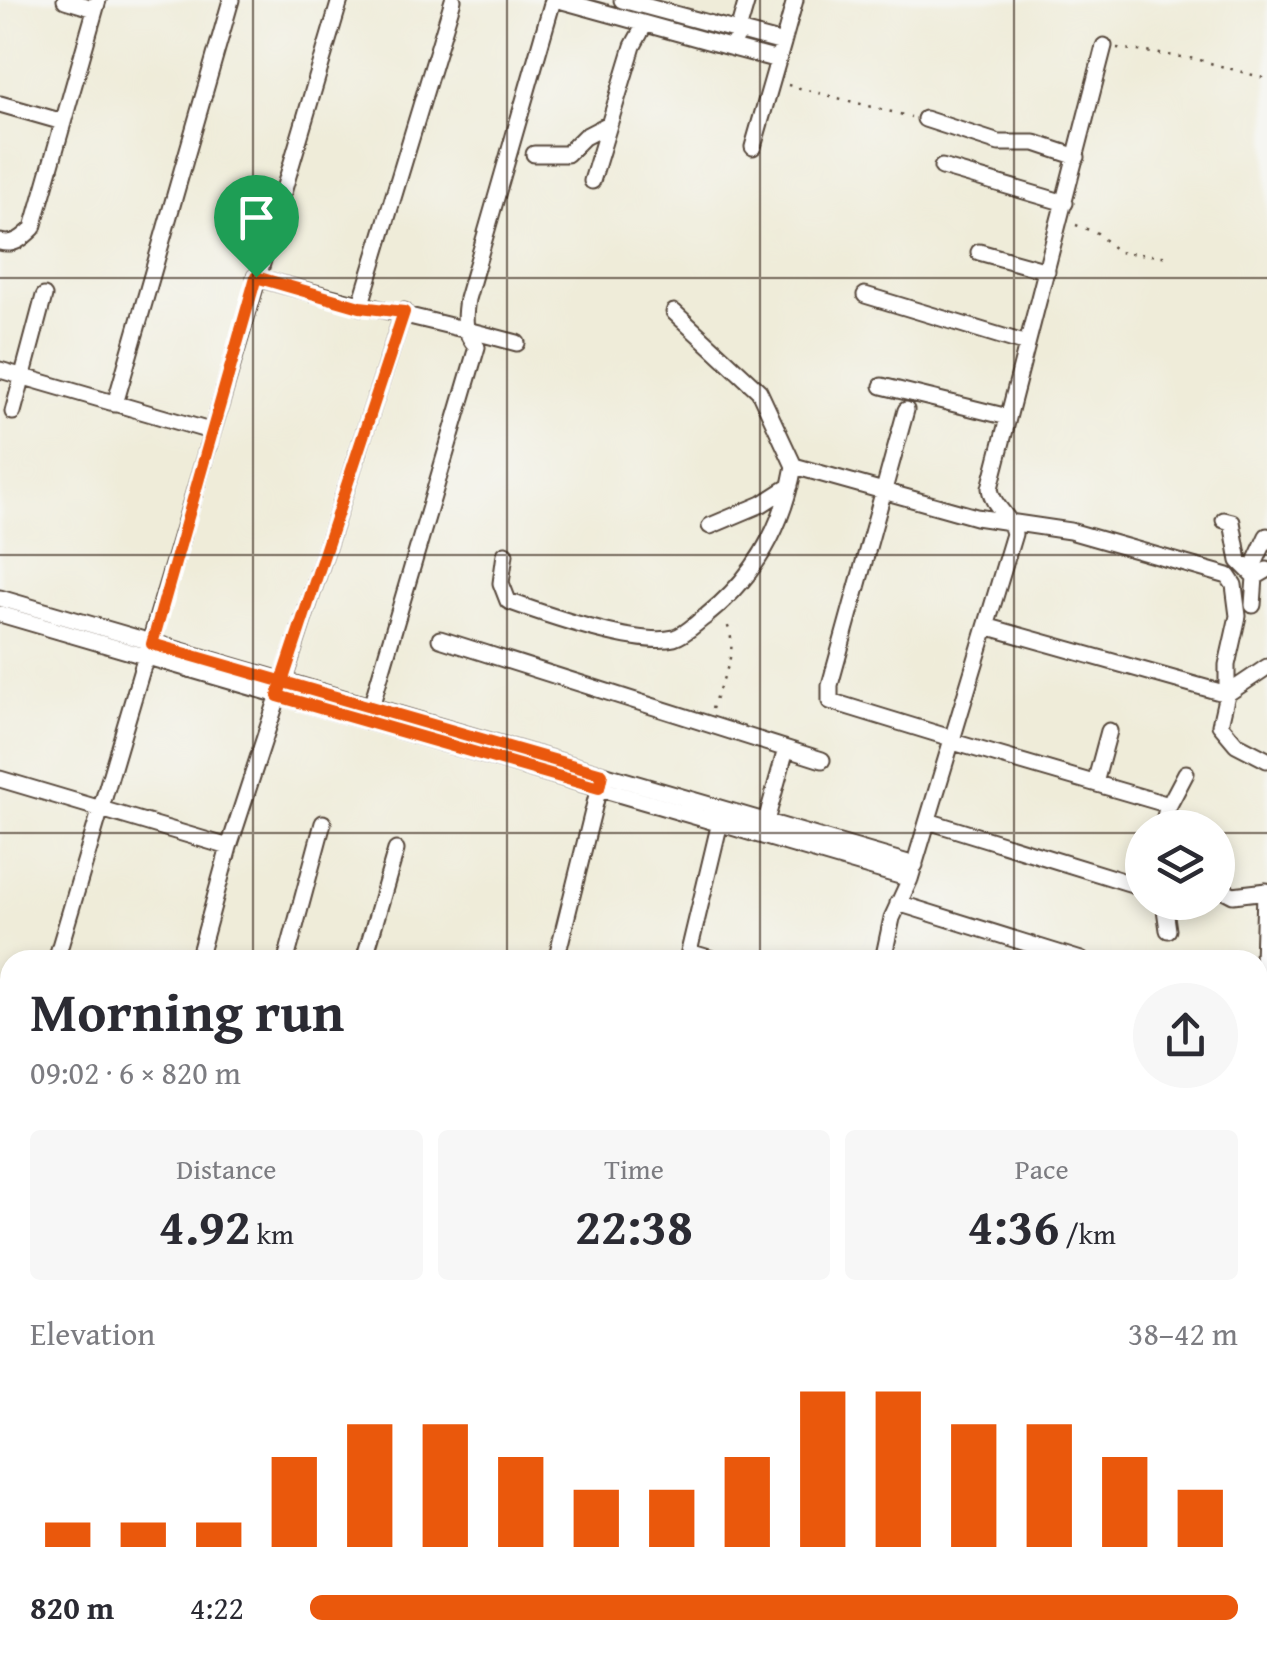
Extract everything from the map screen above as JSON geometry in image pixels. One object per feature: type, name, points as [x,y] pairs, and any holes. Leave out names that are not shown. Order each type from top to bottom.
[{"type":"street","points":[[0,242],[8,244],[22,239],[34,228],[97,4],[65,0]]},
{"type":"street","points":[[115,404],[231,0]]},
{"type":"street","points":[[59,950],[340,0]]},
{"type":"street","points":[[360,307],[453,0]]},
{"type":"street","points":[[371,706],[477,347],[466,329],[470,286],[556,0],[645,24],[736,40],[783,43]]},
{"type":"street","points":[[622,0],[656,4],[778,60]]},
{"type":"street","points":[[736,40],[747,0]]},
{"type":"street","points":[[753,146],[795,0]]},
{"type":"street","points":[[592,182],[633,46],[645,24]]},
{"type":"street","points":[[886,950],[989,627],[1014,534],[1012,524],[991,498],[990,488],[1104,46]]},
{"type":"street","points":[[0,104],[63,122]]},
{"type":"street","points":[[926,119],[999,143],[1035,142],[1077,157]]},
{"type":"street","points":[[534,154],[568,154],[584,136],[609,124]]},
{"type":"street","points":[[575,150],[601,155]]},
{"type":"street","points":[[942,168],[1066,204]]},
{"type":"street","points":[[980,252],[1047,272]]},
{"type":"street","points":[[256,277],[360,307],[404,312],[516,343]]},
{"type":"street","points":[[864,295],[1027,344]]},
{"type":"street","points":[[12,412],[44,296]]},
{"type":"street","points":[[201,950],[229,847],[404,312]]},
{"type":"street","points":[[504,554],[501,583],[508,601],[578,624],[651,638],[676,638],[740,586],[765,551],[794,466],[759,392],[674,312]]},
{"type":"street","points":[[0,370],[210,431]]},
{"type":"street","points":[[882,386],[1008,417]]},
{"type":"street","points":[[906,410],[830,685],[830,701],[1169,805]]},
{"type":"street","points":[[794,466],[1012,524],[1031,522],[1070,531],[1220,573],[1233,580],[1253,605]]},
{"type":"street","points":[[710,526],[762,504],[790,486]]},
{"type":"street","points":[[1224,520],[1232,522],[1239,561],[1261,574]]},
{"type":"street","points":[[1267,536],[1255,562],[1261,574],[1253,605],[1227,665],[1227,694],[1220,716],[1223,734],[1267,760]]},
{"type":"street","points":[[0,598],[149,651]]},
{"type":"street","points":[[0,614],[149,651],[912,872]]},
{"type":"street","points":[[989,627],[1227,694],[1267,667]]},
{"type":"street","points":[[440,639],[822,760]]},
{"type":"street","points":[[280,689],[371,706],[601,781]]},
{"type":"street","points":[[1095,783],[1109,732]]},
{"type":"street","points":[[766,821],[786,749]]},
{"type":"street","points":[[1167,810],[1186,773]]},
{"type":"street","points":[[0,779],[229,847]]},
{"type":"street","points":[[559,950],[601,781]]},
{"type":"street","points":[[722,816],[766,821],[912,872]]},
{"type":"street","points":[[689,950],[722,816]]},
{"type":"street","points":[[928,821],[1125,882]]},
{"type":"street","points":[[289,950],[323,823]]},
{"type":"street","points":[[367,950],[396,850]]},
{"type":"street","points":[[1235,895],[1266,891],[1263,950]]},
{"type":"street","points":[[898,903],[1049,950]]},
{"type":"street","points":[[1167,920],[1168,930]]},
{"type":"path","points":[[1104,46],[1196,59],[1267,79]]},
{"type":"path","points":[[772,80],[884,112],[926,119]]},
{"type":"path","points":[[1059,226],[1075,225],[1097,232],[1118,252],[1172,257]]},
{"type":"path","points":[[708,724],[732,657],[733,638],[716,608]]},
{"type":"route","points":[[256,277],[152,644],[282,682],[371,706],[602,774],[599,788],[278,696],[282,682],[363,435],[404,312],[360,307],[256,277]]}]
